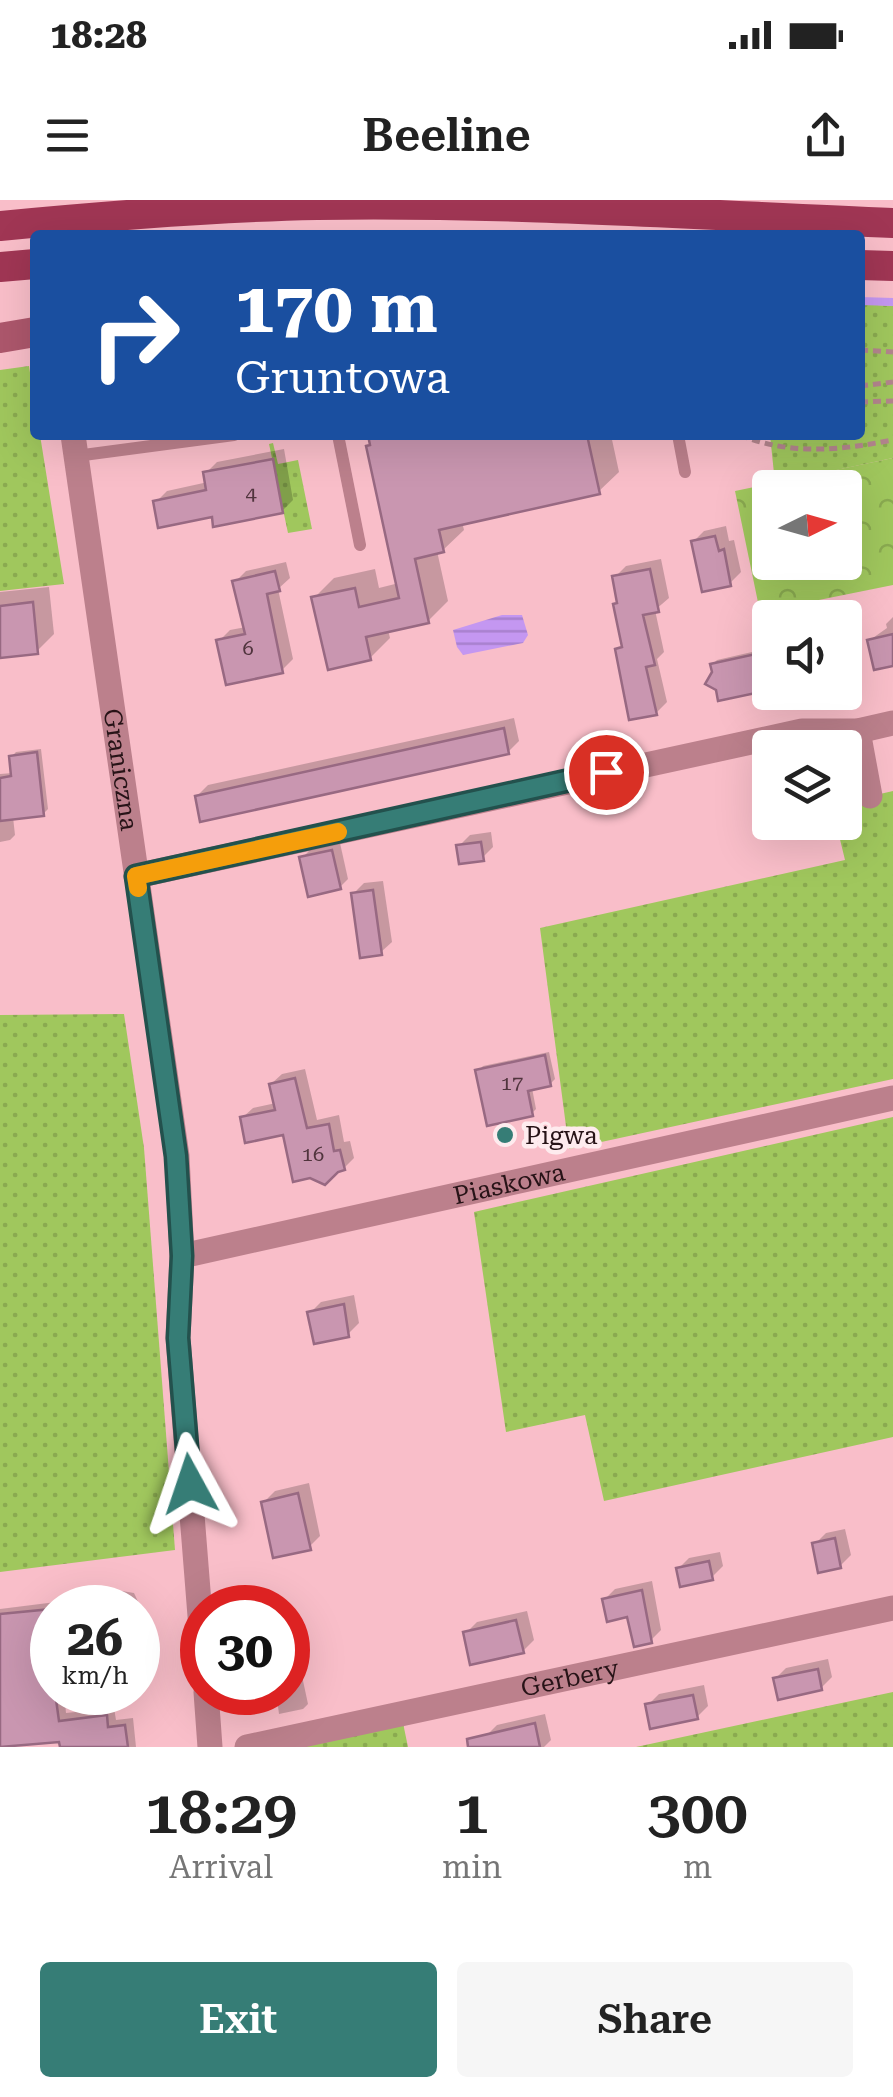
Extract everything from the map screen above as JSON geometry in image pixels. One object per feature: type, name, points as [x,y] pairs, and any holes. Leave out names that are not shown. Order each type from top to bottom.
[{"type":"main road","points":[[0,226],[316,205],[893,223]]},
{"type":"main road","points":[[865,264],[893,266]]},
{"type":"main road","points":[[0,268],[30,265]]},
{"type":"street","points":[[0,338],[30,333]]},
{"type":"street","name":"Graniczna","points":[[74,446],[176,1156],[182,1256],[178,1338],[198,1585]]},
{"type":"street","points":[[858,730],[893,723]]},
{"type":"street","points":[[136,876],[752,742]]},
{"type":"street","points":[[862,752],[870,796]]},
{"type":"street","name":"Piaskowa","points":[[182,1256],[893,1098]]},
{"type":"street","name":"Gerbery","points":[[246,1747],[893,1608]]},
{"type":"street","points":[[208,1715],[210,1747]]},
{"type":"lane","points":[[119,440],[120,450]]},
{"type":"lane","points":[[74,446],[120,450],[196,440]]},
{"type":"lane","points":[[339,440],[360,544]]},
{"type":"lane","points":[[679,440],[685,472]]},
{"type":"path","points":[[865,350],[893,352]]},
{"type":"path","points":[[865,385],[893,382]]},
{"type":"path","points":[[865,402],[893,400]]},
{"type":"path","points":[[755,440],[822,452],[893,440]]},
{"type":"green space","points":[[865,304],[893,306],[893,458],[836,470],[774,470],[771,440],[865,440]]},
{"type":"green space","points":[[29,366],[30,440],[41,440],[64,584],[0,591],[0,370]]},
{"type":"green space","points":[[273,443],[278,464],[298,460],[312,529],[288,533],[269,444]]},
{"type":"green space","points":[[893,458],[893,585],[819,600],[758,600],[753,580],[862,580],[862,470],[836,470]]},
{"type":"green space","points":[[752,487],[752,573],[735,491]]},
{"type":"green space","points":[[893,791],[893,1079],[569,1149],[540,928],[845,860],[840,840],[862,840],[862,798]]},
{"type":"green space","points":[[124,1014],[144,1148],[175,1550],[0,1572],[0,1015]]},
{"type":"green space","points":[[893,1117],[893,1437],[604,1501],[585,1415],[506,1432],[474,1212]]},
{"type":"green space","points":[[893,1692],[893,1747],[636,1747]]},
{"type":"green space","points":[[403,1723],[408,1747],[284,1747]]},
{"type":"shaded area","points":[[502,615],[522,615],[528,635],[523,643],[463,655],[453,630]]},
{"type":"building","points":[[369,440],[588,440],[600,494],[439,530],[444,552],[415,559],[429,623],[366,637],[371,660],[328,670],[311,597],[355,588],[359,607],[399,598],[366,446],[370,445]]},
{"type":"building","points":[[273,459],[283,513],[213,527],[212,517],[158,528],[153,501],[206,490],[203,472]]},
{"type":"building","points":[[715,536],[719,551],[724,549],[731,586],[702,592],[691,541]]},
{"type":"building","points":[[650,569],[659,612],[643,615],[655,665],[646,667],[657,715],[629,720],[615,649],[622,647],[612,576]]},
{"type":"building","points":[[275,571],[280,591],[267,594],[283,673],[226,685],[216,640],[245,634],[232,581]]},
{"type":"building","points":[[33,602],[38,654],[0,658],[0,606]]},
{"type":"building","points":[[893,634],[893,666],[874,670],[867,640]]},
{"type":"building","points":[[752,655],[752,694],[718,701],[716,690],[705,684],[712,672],[710,664]]},
{"type":"building","points":[[504,728],[509,754],[200,822],[195,796]]},
{"type":"building","points":[[37,752],[44,816],[0,821],[0,778],[11,776],[9,756]]},
{"type":"building","points":[[481,842],[484,861],[459,864],[456,845]]},
{"type":"building","points":[[332,850],[341,889],[308,897],[299,857]]},
{"type":"building","points":[[373,890],[382,955],[360,958],[351,893]]},
{"type":"building","points":[[545,1055],[551,1086],[528,1091],[533,1116],[487,1126],[475,1070]]},
{"type":"building","points":[[295,1078],[307,1128],[329,1124],[334,1151],[340,1150],[345,1170],[325,1185],[310,1178],[293,1182],[283,1135],[245,1143],[240,1117],[275,1110],[269,1084]]},
{"type":"building","points":[[344,1304],[349,1337],[314,1344],[307,1312]]},
{"type":"building","points":[[298,1493],[311,1550],[273,1558],[261,1502]]},
{"type":"building","points":[[835,1538],[841,1568],[818,1573],[812,1543]]},
{"type":"building","points":[[709,1561],[713,1580],[680,1587],[676,1568]]},
{"type":"building","points":[[642,1590],[652,1643],[634,1647],[627,1617],[607,1622],[602,1599]]},
{"type":"building","points":[[30,1611],[30,1715],[58,1715],[59,1721],[107,1715],[108,1727],[125,1725],[128,1747],[60,1747],[59,1742],[0,1747],[0,1614]]},
{"type":"building","points":[[516,1620],[524,1653],[470,1665],[463,1632]]},
{"type":"building","points":[[818,1669],[822,1690],[778,1700],[773,1678]]},
{"type":"building","points":[[693,1695],[698,1719],[650,1729],[645,1704]]},
{"type":"building","points":[[535,1723],[540,1747],[468,1747],[467,1739]]},
{"type":"waterway","points":[[865,301],[893,302]]},
{"type":"slow traffic","points":[[138,888],[136,876],[338,832]]},
{"type":"place","name":"Pigwa","points":[[505,1135]]},
{"type":"route","points":[[190,1484],[178,1338],[182,1256],[176,1156],[136,876],[606,772]]}]
